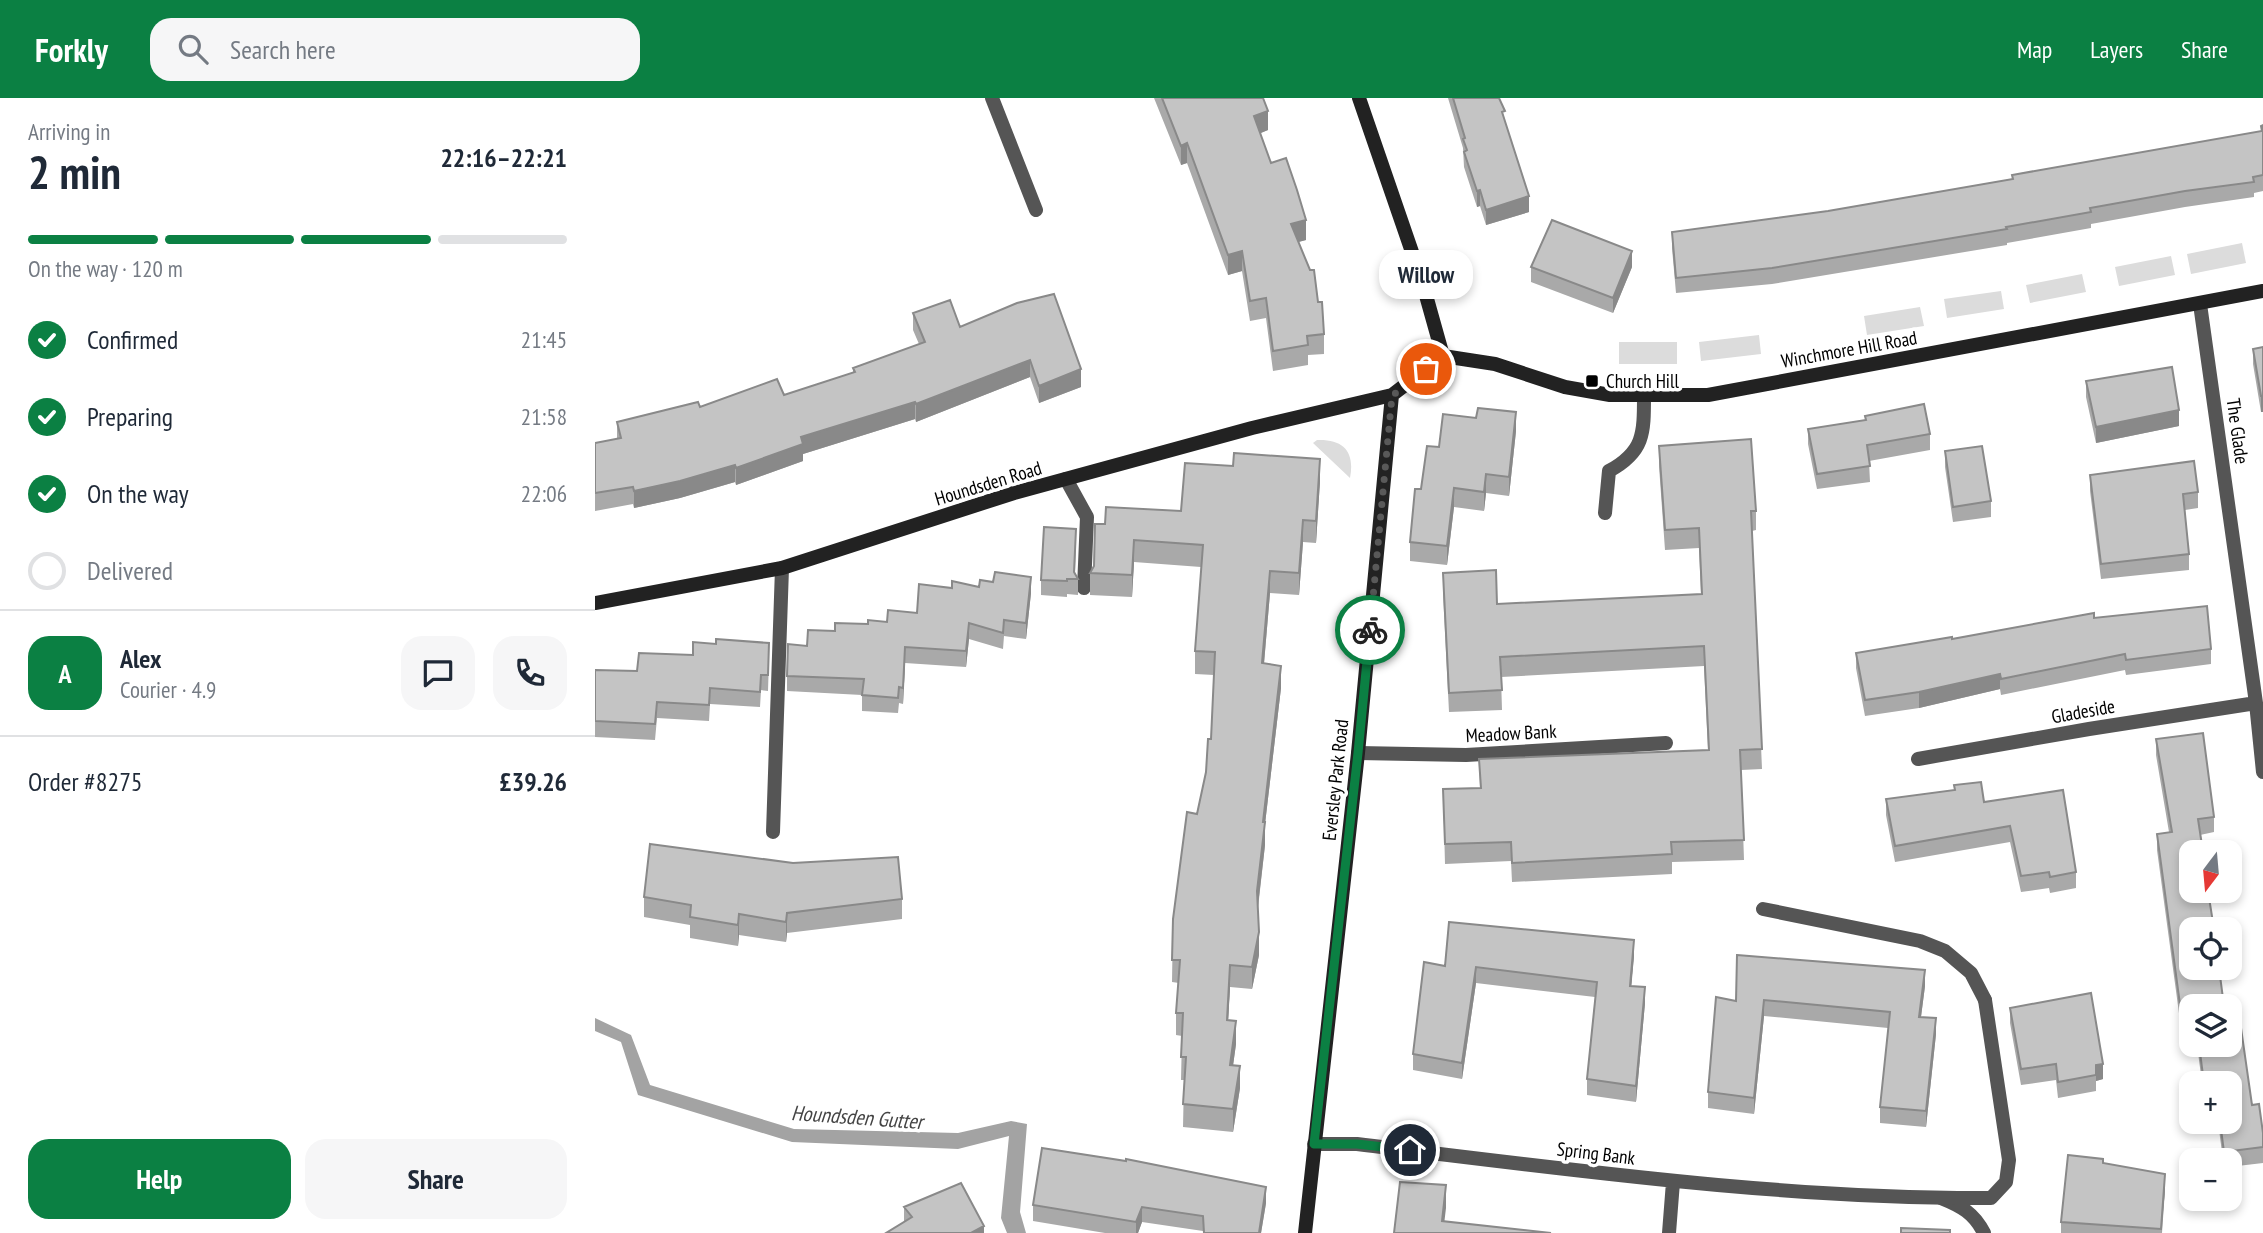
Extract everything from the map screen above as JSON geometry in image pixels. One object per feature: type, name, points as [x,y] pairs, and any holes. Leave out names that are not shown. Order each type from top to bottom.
[{"type":"street","points":[[992,98],[1036,210]]},
{"type":"street","points":[[1359,98],[1411,245],[1443,356],[1392,396]]},
{"type":"street","name":"Winchmore Hill Road","points":[[1443,356],[1495,364],[1565,387],[1623,397],[1708,395],[2263,291]]},
{"type":"street","name":"The Glade","points":[[2200,303],[2256,702],[2263,772]]},
{"type":"street","name":"Houndsden Road","points":[[595,603],[782,568],[1014,493],[1252,428],[1392,396]]},
{"type":"street","name":"Eversley Park Road","points":[[1305,1233],[1358,753],[1392,396]]},
{"type":"street","points":[[1605,513],[1609,471],[1625,463],[1639,447],[1644,420],[1644,396]]},
{"type":"street","points":[[1066,479],[1087,517],[1084,588]]},
{"type":"street","points":[[773,832],[782,568]]},
{"type":"street","name":"Gladeside","points":[[1918,759],[2256,702]]},
{"type":"street","name":"Meadow Bank","points":[[1358,753],[1466,755],[1665,743]]},
{"type":"street","name":"Spring Bank","points":[[1314,1144],[1357,1144],[1672,1182],[1874,1197],[1991,1198],[2006,1182],[2009,1160],[1985,1000],[1971,973],[1945,951],[1920,941],[1763,909]]},
{"type":"street","points":[[1669,1233],[1672,1182]]},
{"type":"street","points":[[1941,1198],[1966,1209],[1984,1233]]},
{"type":"shaded area","points":[[2242,243],[2246,263],[2191,274],[2187,254]]},
{"type":"shaded area","points":[[2171,256],[2175,275],[2119,286],[2115,267]]},
{"type":"shaded area","points":[[2082,274],[2086,292],[2030,303],[2026,285]]},
{"type":"shaded area","points":[[2001,291],[2004,309],[1947,318],[1944,299]]},
{"type":"shaded area","points":[[1920,307],[1924,326],[1867,335],[1864,316]]},
{"type":"shaded area","points":[[1759,335],[1761,354],[1701,361],[1699,342]]},
{"type":"shaded area","points":[[1619,342],[1677,342],[1677,364],[1619,364]]},
{"type":"shaded area","points":[[1317,440],[1334,442],[1345,449],[1351,461],[1350,478],[1313,443]]},
{"type":"shaded area","points":[[595,1018],[631,1035],[650,1085],[794,1129],[958,1133],[1011,1121],[1027,1124],[1020,1212],[1026,1233],[1007,1233],[1001,1218],[1009,1136],[958,1149],[792,1142],[638,1095],[621,1042],[595,1031]]},
{"type":"building","points":[[1162,98],[1263,98],[1268,111],[1254,116],[1271,163],[1286,158],[1306,220],[1291,224],[1310,270],[1314,270],[1318,302],[1322,302],[1324,334],[1307,336],[1308,345],[1273,351],[1266,298],[1250,301],[1242,251],[1228,255],[1187,143],[1181,146]]},
{"type":"building","points":[[1453,98],[1499,98],[1529,196],[1486,210],[1464,152],[1467,150],[1463,139],[1465,138]]},
{"type":"building","points":[[2263,125],[2263,175],[2253,177],[2254,182],[2090,208],[2091,212],[2006,227],[2007,229],[1772,268],[1676,278],[1672,232],[1828,211],[2013,179],[2012,175],[2262,131]]},
{"type":"building","points":[[1552,220],[1632,251],[1613,298],[1531,267]]},
{"type":"building","points":[[1054,294],[1081,369],[1039,386],[1030,360],[916,404],[915,402],[801,437],[803,444],[736,468],[735,465],[634,491],[633,487],[595,493],[595,443],[621,438],[617,422],[698,402],[700,407],[777,379],[784,395],[855,372],[853,368],[925,342],[913,313],[950,300],[960,327],[1017,303]]},
{"type":"building","points":[[2263,347],[2263,396],[2261,396],[2253,349]]},
{"type":"building","points":[[2172,367],[2179,410],[2096,427],[2086,381]]},
{"type":"building","points":[[1924,404],[1930,434],[1867,445],[1870,466],[1817,474],[1808,429],[1866,420],[1865,416]]},
{"type":"building","points":[[1478,408],[1516,412],[1509,477],[1486,474],[1484,492],[1454,488],[1447,546],[1410,542],[1415,489],[1421,489],[1427,446],[1439,447],[1443,414],[1476,418]]},
{"type":"building","points":[[1751,439],[1756,511],[1751,511],[1762,749],[1740,750],[1744,840],[1671,842],[1672,854],[1512,863],[1511,842],[1445,844],[1443,789],[1481,788],[1479,759],[1709,750],[1704,646],[1500,657],[1502,690],[1449,693],[1443,573],[1496,570],[1497,604],[1702,594],[1699,528],[1665,530],[1659,446]]},
{"type":"building","points":[[1982,446],[1991,501],[1953,507],[1945,451]]},
{"type":"building","points":[[1234,453],[1320,459],[1316,521],[1303,520],[1299,573],[1270,571],[1262,663],[1281,666],[1257,891],[1259,932],[1252,967],[1230,965],[1227,1020],[1236,1021],[1230,1065],[1240,1066],[1233,1109],[1183,1104],[1186,1057],[1181,1057],[1183,1013],[1176,1013],[1180,960],[1172,960],[1173,919],[1187,812],[1197,814],[1206,772],[1208,739],[1211,739],[1215,652],[1195,651],[1203,545],[1134,540],[1132,575],[1090,573],[1094,566],[1095,524],[1105,524],[1106,507],[1181,511],[1185,463],[1233,466]]},
{"type":"building","points":[[2194,461],[2198,492],[2183,494],[2189,554],[2101,564],[2090,475]]},
{"type":"building","points":[[1044,527],[1076,529],[1074,572],[1078,579],[1041,580]]},
{"type":"building","points":[[995,572],[1031,577],[1026,623],[1004,620],[1003,633],[969,623],[966,651],[905,647],[903,688],[899,687],[898,698],[862,695],[864,679],[787,676],[788,644],[807,646],[808,630],[835,631],[835,623],[868,624],[868,620],[887,622],[888,610],[917,613],[919,584],[952,588],[952,581],[979,587],[980,580],[993,582]]},
{"type":"building","points":[[2207,606],[2211,649],[2126,660],[2125,654],[2001,679],[2000,674],[1919,692],[1865,700],[1856,653],[1952,639],[2094,613],[2094,618]]},
{"type":"building","points":[[716,639],[769,643],[768,675],[761,675],[760,692],[710,688],[709,705],[657,702],[655,724],[595,721],[595,670],[637,671],[639,653],[693,655],[693,642],[716,644]]},
{"type":"building","points":[[2203,733],[2214,817],[2198,819],[2201,840],[2179,840],[2179,903],[2210,903],[2212,917],[2179,917],[2179,980],[2221,980],[2222,994],[2179,994],[2179,997],[2157,834],[2172,832],[2156,739]]},
{"type":"building","points":[[1981,782],[1984,802],[2063,790],[2076,872],[2050,877],[2049,872],[2021,876],[2010,826],[1895,846],[1886,799],[1955,790],[1954,785]]},
{"type":"building","points":[[650,844],[793,863],[898,857],[902,899],[787,913],[786,922],[739,914],[738,925],[690,917],[691,905],[644,897]]},
{"type":"building","points":[[1449,922],[1634,940],[1630,986],[1645,987],[1636,1086],[1587,1079],[1597,982],[1476,967],[1462,1063],[1413,1054],[1424,962],[1445,966]]},
{"type":"building","points":[[1737,955],[1925,970],[1919,1017],[1936,1018],[1926,1111],[1880,1107],[1890,1012],[1764,1000],[1754,1098],[1708,1092],[1716,997],[1736,1001]]},
{"type":"building","points":[[2091,993],[2103,1064],[2096,1065],[2096,1075],[2058,1082],[2056,1064],[2021,1069],[2010,1008]]},
{"type":"building","points":[[2242,1035],[2252,1105],[2259,1104],[2263,1147],[2242,1150],[2223,1148],[2222,1134],[2242,1134],[2242,1071],[2202,1071],[2201,1057],[2242,1057]]},
{"type":"building","points":[[1042,1148],[1126,1159],[1266,1187],[1259,1233],[1204,1233],[1203,1216],[1142,1207],[1136,1222],[1033,1205]]},
{"type":"building","points":[[2068,1155],[2103,1159],[2103,1163],[2165,1174],[2161,1229],[2061,1222]]},
{"type":"building","points":[[1400,1182],[1446,1185],[1442,1221],[1551,1233],[1394,1233]]},
{"type":"building","points":[[961,1183],[984,1226],[971,1233],[886,1233],[912,1217],[904,1207]]},
{"type":"building","points":[[1901,1228],[1950,1230],[1950,1233],[1901,1233]]},
{"type":"way so far","points":[[1370,630],[1392,396],[1426,369]]},
{"type":"place","name":"Willow","points":[[1426,369]]},
{"type":"place","name":"Church Hill","points":[[1592,381]]},
{"type":"route","points":[[1370,630],[1314,1144],[1357,1144],[1410,1150]]},
{"type":"water label","name":"Houndsden Gutter","points":[[857,1117]]}]
